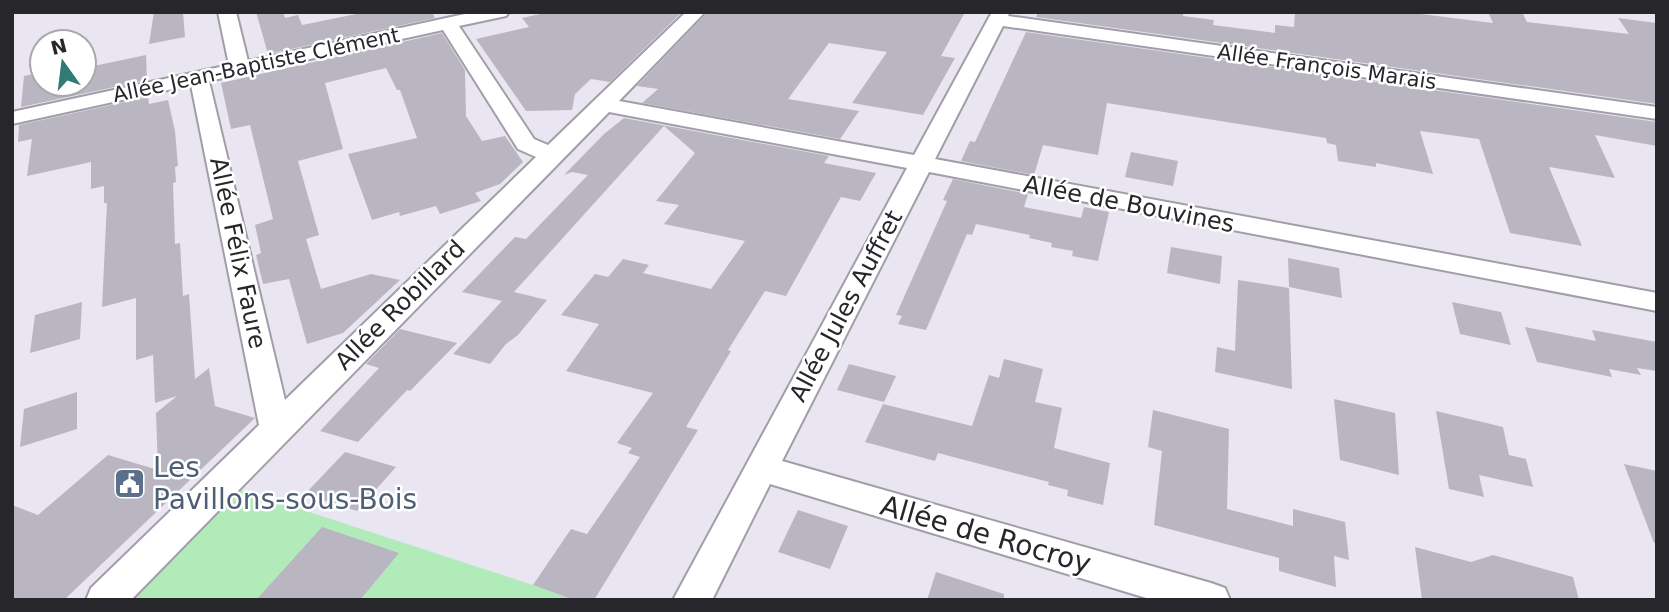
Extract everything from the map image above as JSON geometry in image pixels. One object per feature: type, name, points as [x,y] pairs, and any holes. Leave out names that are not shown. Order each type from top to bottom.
[{"type":"street","points":[[227,12],[240,68]]},
{"type":"street","name":"Allée Jean-Baptiste Clément","points":[[12,118],[499,12]]},
{"type":"street","name":"Allée Robillard","points":[[105,600],[696,12]]},
{"type":"street","name":"Allée François Marais","points":[[999,16],[1657,113]]},
{"type":"street","name":"Allée Jules Auffret","points":[[692,600],[999,16]]},
{"type":"street","points":[[449,23],[526,144],[551,155]]},
{"type":"street","name":"Allée Félix Faure","points":[[197,79],[201,84],[276,429]]},
{"type":"street","name":"Allée de Bouvines","points":[[602,104],[1657,302]]},
{"type":"street","name":"Allée de Rocroy","points":[[760,468],[1211,600]]},
{"type":"green space","points":[[239,489],[533,585],[574,600],[132,600]]},
{"type":"building","points":[[154,12],[183,12],[185,37],[149,44]]},
{"type":"building","points":[[256,12],[283,12],[285,18],[298,15],[302,25],[366,12],[432,12],[435,18],[268,54]]},
{"type":"building","points":[[549,12],[682,12],[610,82],[591,79],[575,94],[572,110],[526,111],[476,39],[529,27],[522,18]]},
{"type":"building","points":[[708,12],[965,12],[941,56],[955,58],[923,115],[852,103],[887,52],[829,43],[788,99],[859,111],[840,139],[642,103],[658,89],[637,86]]},
{"type":"building","points":[[1038,12],[1184,12],[1183,16],[1214,20],[1213,25],[1275,33],[1275,25],[1294,27],[1295,12],[1405,12],[1493,23],[1488,12],[1522,12],[1527,22],[1629,34],[1618,18],[1657,23],[1657,104],[1036,17]]},
{"type":"building","points":[[1026,32],[1657,122],[1657,146],[1595,135],[1615,178],[1549,167],[1582,246],[1510,233],[1479,139],[1420,131],[1433,174],[1376,163],[1376,167],[1338,161],[1336,145],[1327,143],[1326,138],[1107,103],[1098,155],[1043,145],[1034,175],[961,161],[970,141],[975,142]]},
{"type":"building","points":[[442,33],[465,70],[466,116],[482,141],[505,136],[523,162],[500,184],[475,193],[481,201],[440,214],[436,206],[372,220],[348,154],[417,138],[400,90],[397,90],[386,68],[325,83],[343,149],[298,161],[319,235],[306,239],[321,289],[371,274],[400,280],[343,333],[307,344],[289,279],[263,284],[256,255],[261,253],[255,225],[273,219],[250,125],[231,129],[221,83]]},
{"type":"building","points":[[146,55],[147,80],[98,90],[98,65]]},
{"type":"building","points":[[28,75],[28,98],[63,98],[21,107],[24,76]]},
{"type":"building","points":[[148,97],[149,104],[168,100],[175,131],[178,166],[175,167],[176,182],[173,183],[175,244],[180,243],[183,296],[189,294],[195,379],[209,368],[215,406],[255,418],[64,600],[12,600],[12,505],[38,515],[108,455],[158,470],[156,413],[177,396],[155,403],[153,355],[136,360],[136,298],[102,307],[107,203],[104,203],[104,186],[91,189],[91,162],[27,176],[32,139],[18,142],[19,125]]},
{"type":"building","points":[[624,118],[829,156],[824,163],[876,173],[860,201],[841,197],[786,296],[765,291],[728,350],[731,351],[686,427],[698,430],[604,584],[594,600],[574,600],[533,585],[571,529],[587,534],[640,457],[628,453],[632,448],[617,443],[653,393],[566,371],[599,324],[561,315],[595,274],[608,277],[623,259],[649,265],[643,273],[711,289],[745,241],[664,224],[679,205],[656,201],[695,153],[664,126],[514,292],[547,300],[518,335],[506,344],[490,364],[453,354],[502,301],[462,292],[515,237],[526,239],[588,175],[572,172],[564,175],[604,134]]},
{"type":"building","points":[[1131,152],[1178,161],[1173,186],[1125,177]]},
{"type":"building","points":[[953,179],[1028,194],[1024,207],[1081,218],[1084,207],[1109,212],[1098,261],[1072,256],[1073,251],[1051,247],[1052,243],[1029,238],[1030,235],[976,224],[972,235],[967,234],[926,330],[898,324],[902,316],[896,315],[947,201],[943,200]]},
{"type":"building","points":[[1171,247],[1222,256],[1220,284],[1167,273]]},
{"type":"building","points":[[1288,258],[1339,268],[1342,298],[1289,287]]},
{"type":"building","points":[[1238,280],[1289,288],[1292,389],[1215,372],[1217,347],[1235,351]]},
{"type":"building","points":[[82,302],[80,339],[30,353],[35,315]]},
{"type":"building","points":[[1452,302],[1501,312],[1511,345],[1460,334]]},
{"type":"building","points":[[1525,327],[1596,341],[1592,330],[1657,342],[1657,371],[1637,368],[1641,375],[1609,369],[1612,377],[1537,362]]},
{"type":"building","points":[[400,329],[457,343],[410,391],[407,390],[358,442],[320,431],[379,368],[366,364]]},
{"type":"building","points":[[1004,359],[1043,369],[1035,402],[1062,408],[1054,448],[1110,463],[1103,505],[1067,496],[1068,490],[1048,485],[1049,482],[938,453],[935,461],[865,442],[883,404],[972,426],[989,375],[999,378]]},
{"type":"building","points":[[849,364],[896,376],[884,402],[837,390]]},
{"type":"building","points":[[77,392],[77,429],[20,447],[24,409]]},
{"type":"building","points":[[1334,399],[1395,413],[1399,475],[1340,460]]},
{"type":"building","points":[[1153,410],[1229,429],[1227,509],[1293,526],[1293,509],[1345,522],[1349,560],[1334,556],[1336,587],[1279,571],[1279,558],[1154,525],[1162,451],[1148,447]]},
{"type":"building","points":[[1436,411],[1503,427],[1509,455],[1526,459],[1533,487],[1479,475],[1484,497],[1449,489]]},
{"type":"building","points":[[345,452],[396,467],[357,511],[305,494]]},
{"type":"building","points":[[1624,464],[1657,471],[1657,543],[1654,543]]},
{"type":"building","points":[[798,510],[848,526],[830,569],[778,552]]},
{"type":"building","points":[[322,527],[399,553],[360,600],[256,600]]},
{"type":"building","points":[[1415,547],[1471,562],[1493,555],[1573,577],[1579,600],[1422,600]]},
{"type":"building","points":[[936,572],[1004,594],[1004,600],[927,600]]},
{"type":"place","name":"Les Pavillons-sous-Bois","points":[[130,483]]}]
